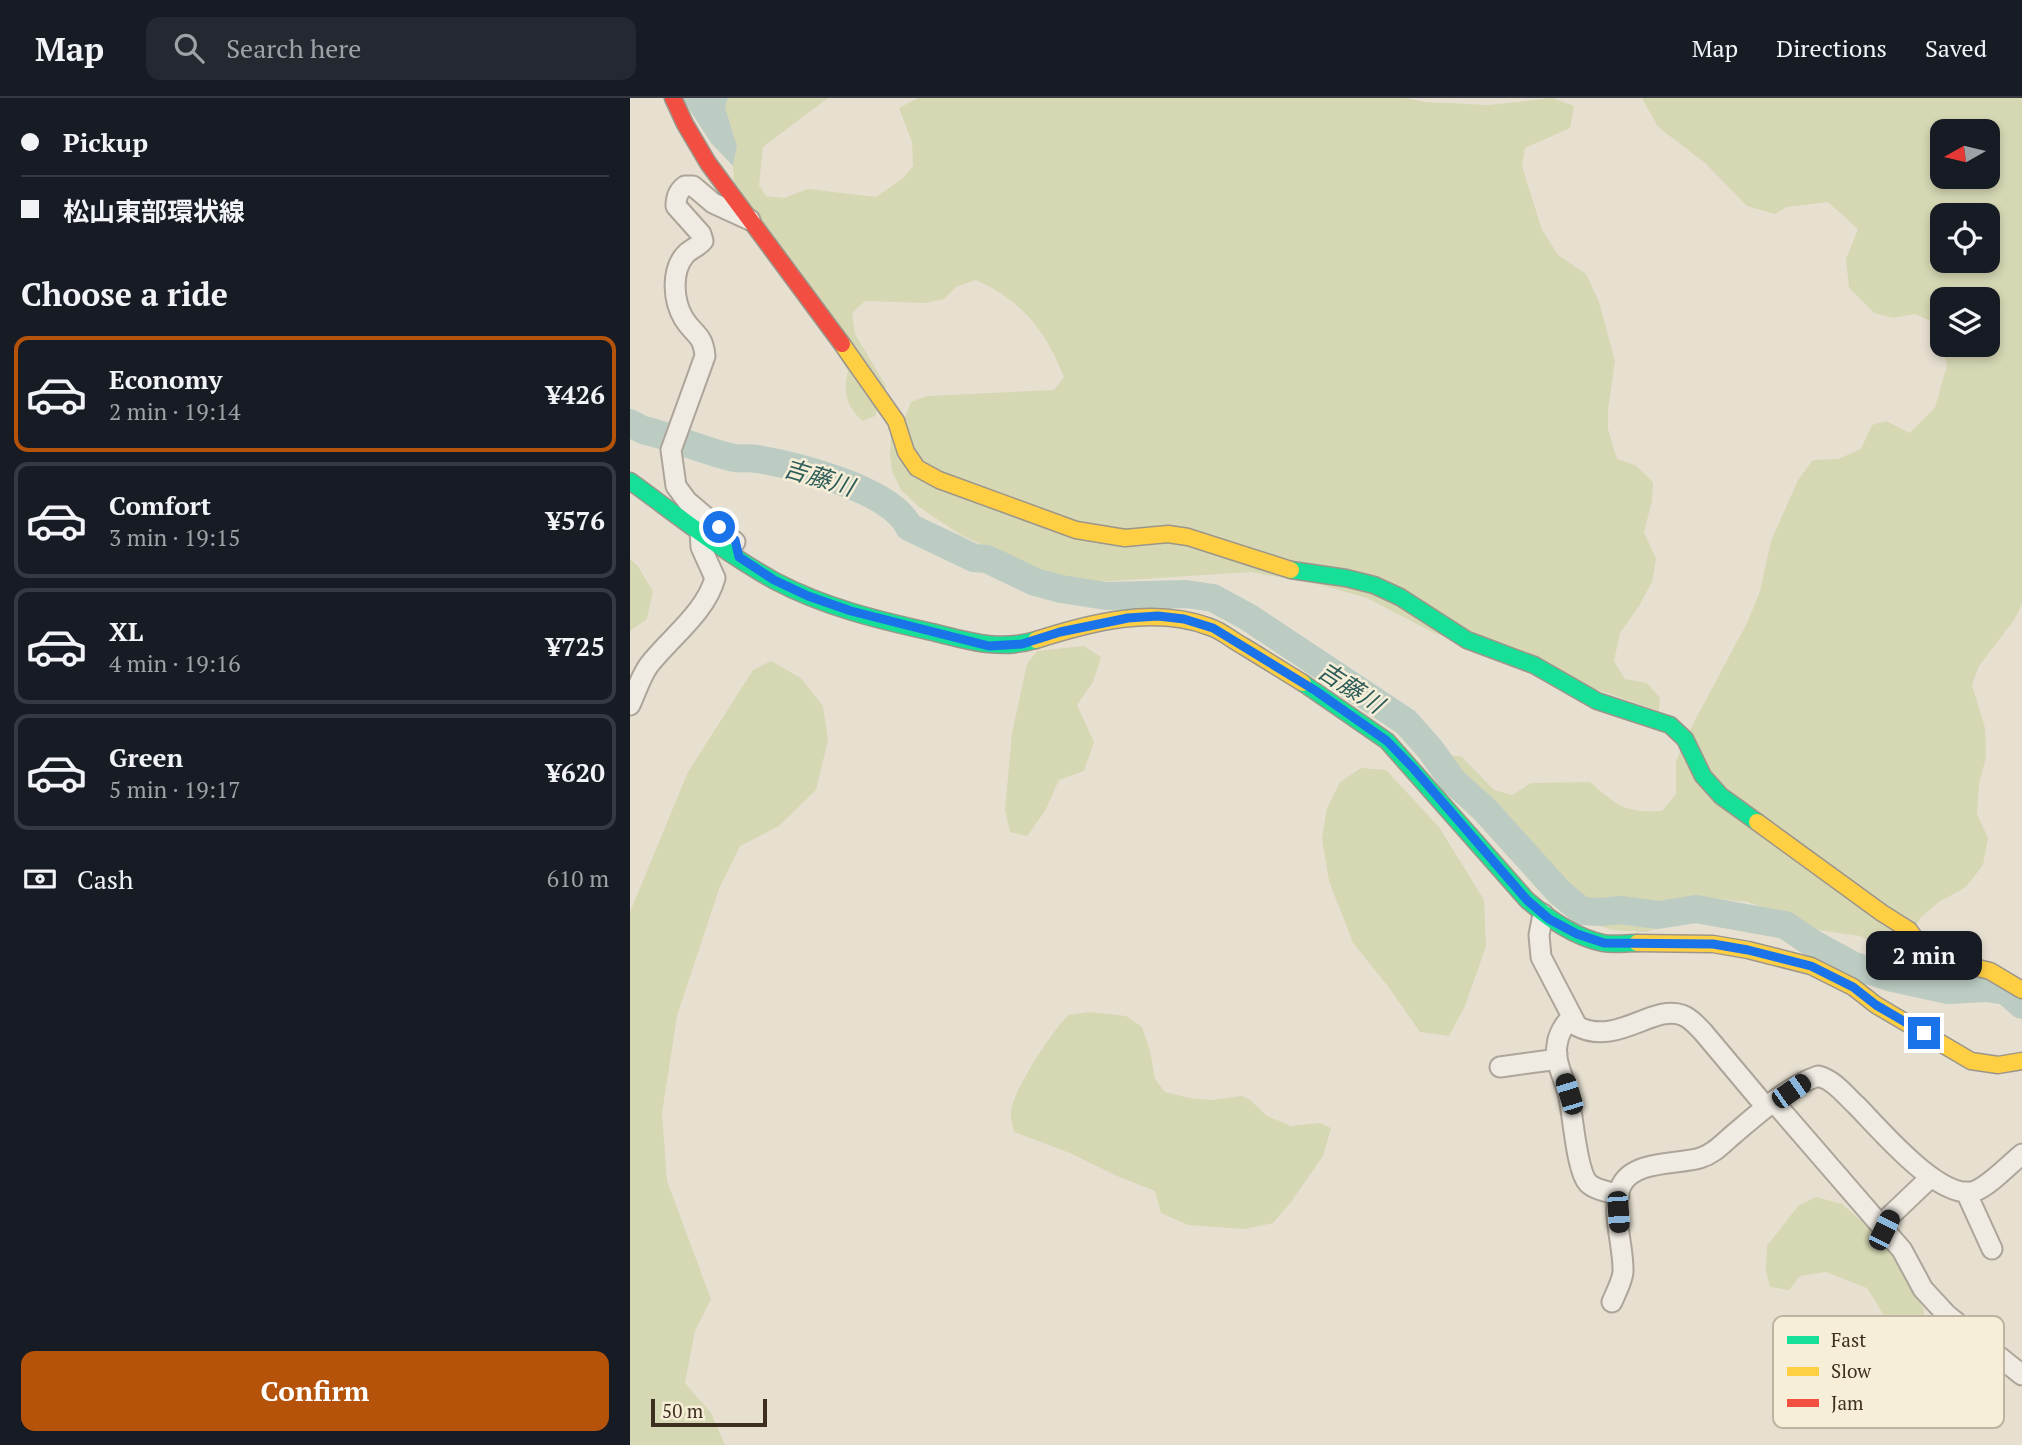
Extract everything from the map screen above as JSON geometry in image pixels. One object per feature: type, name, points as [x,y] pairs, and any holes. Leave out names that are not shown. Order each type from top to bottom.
[{"type":"street","points":[[673,98],[708,163],[896,421],[906,453],[917,468],[939,480],[1076,530],[1125,538],[1168,534],[1188,537],[1300,573],[1346,578],[1374,585],[1400,597],[1467,640],[1534,665],[1597,701],[1670,725],[1685,739],[1703,776],[1721,796],[1882,913],[1901,921],[1915,934],[1928,956],[1968,964],[2001,975],[2022,990]]},
{"type":"street","points":[[739,557],[735,540],[687,501],[676,486],[671,450],[705,356],[704,342],[684,318],[676,297],[675,282],[683,257],[703,242],[701,234],[676,206],[676,198],[680,189],[692,186],[713,203],[750,220]]},
{"type":"street","points":[[630,481],[700,532],[774,580],[840,608],[989,646],[1022,644],[1060,632],[1128,618],[1158,616],[1184,619],[1213,628],[1316,691],[1387,741],[1527,900],[1543,914],[1577,934],[1604,943],[1713,944],[1811,966],[1853,987],[1876,1005],[1971,1061],[1998,1065],[2022,1061]]},
{"type":"street","points":[[630,705],[647,668],[713,587],[715,578],[701,547],[700,532]]},
{"type":"street","points":[[1543,914],[1539,936],[1541,957],[1577,1026],[1601,1033],[1670,1013],[1682,1014],[1699,1027],[1902,1250],[1923,1289],[1948,1316]]},
{"type":"street","points":[[1572,1017],[1563,1029],[1557,1044],[1557,1054],[1569,1094],[1584,1177],[1593,1187],[1619,1195]]},
{"type":"street","points":[[1500,1067],[1551,1060],[1557,1054]]},
{"type":"street","points":[[1612,1302],[1623,1275],[1619,1195],[1622,1184],[1630,1175],[1641,1170],[1712,1154],[1770,1105],[1818,1076],[1826,1078],[1931,1177],[1956,1191],[1976,1191],[2022,1154]]},
{"type":"street","points":[[1884,1230],[1891,1216],[1931,1177]]},
{"type":"street","points":[[1966,1192],[1992,1249]]},
{"type":"street","points":[[2004,1361],[2022,1375]]},
{"type":"green space","points":[[728,98],[828,98],[763,147],[759,185],[766,196],[784,198],[808,189],[876,197],[903,178],[913,166],[912,142],[899,108],[918,98],[1406,98],[1425,102],[1489,105],[1552,98],[1574,106],[1570,128],[1525,148],[1522,166],[1542,230],[1558,255],[1586,274],[1599,302],[1615,361],[1608,429],[1617,459],[1635,465],[1653,482],[1652,501],[1644,532],[1656,559],[1652,582],[1620,633],[1614,661],[1625,679],[1647,683],[1660,698],[1659,711],[1434,633],[1367,598],[1321,585],[1251,572],[1097,582],[1063,580],[961,535],[919,507],[901,490],[892,471],[891,436],[906,415],[911,402],[927,396],[1054,390],[1064,377],[1057,360],[1040,331],[1019,308],[1006,297],[976,280],[956,287],[944,299],[925,303],[865,301],[852,313],[855,334],[886,386],[875,416],[862,421],[847,398],[848,371],[734,184],[733,166],[737,146],[725,107]]},
{"type":"green space","points":[[1642,98],[2022,98],[2022,604],[2014,620],[1979,666],[1972,685],[1985,728],[1986,757],[1979,784],[1977,814],[1988,838],[1983,865],[1966,887],[1939,902],[1920,918],[1903,950],[1887,950],[1860,936],[1804,928],[1775,912],[1748,902],[1709,898],[1686,902],[1676,923],[1646,932],[1612,930],[1590,922],[1557,895],[1522,854],[1443,788],[1434,762],[1438,755],[1461,756],[1494,790],[1512,795],[1531,783],[1590,782],[1622,806],[1639,811],[1662,811],[1676,794],[1676,761],[1748,621],[1760,591],[1771,541],[1798,480],[1813,460],[1838,459],[1861,449],[1872,425],[1886,421],[1910,433],[1935,408],[1947,365],[1945,357],[2000,357],[2000,287],[1930,287],[1930,321],[1915,314],[1893,318],[1874,313],[1849,288],[1846,259],[1858,229],[1828,202],[1787,207],[1775,214],[1747,206],[1705,163],[1658,127]]},
{"type":"green space","points":[[630,559],[637,565],[653,591],[647,619],[630,631]]},
{"type":"green space","points":[[1084,646],[1101,657],[1093,682],[1077,705],[1094,742],[1084,771],[1059,780],[1045,811],[1027,836],[1010,832],[1005,810],[1012,733],[1027,664],[1037,651]]},
{"type":"green space","points":[[771,661],[801,678],[823,706],[828,740],[816,790],[779,826],[740,846],[719,889],[677,1016],[662,1113],[667,1181],[711,1299],[695,1331],[685,1383],[711,1413],[725,1445],[630,1445],[630,912],[688,772],[753,670]]},
{"type":"green space","points":[[1361,768],[1386,770],[1439,827],[1484,900],[1486,946],[1465,1006],[1449,1036],[1420,1032],[1353,943],[1329,881],[1322,838],[1327,808],[1340,782]]},
{"type":"green space","points":[[1089,1012],[1126,1016],[1142,1027],[1155,1079],[1165,1092],[1212,1100],[1242,1096],[1267,1116],[1291,1126],[1320,1123],[1331,1128],[1323,1156],[1273,1223],[1245,1229],[1188,1225],[1161,1213],[1155,1191],[1070,1153],[1014,1132],[1011,1110],[1035,1060],[1068,1015]]},
{"type":"green space","points":[[1816,1197],[1842,1204],[1894,1250],[1924,1310],[1924,1316],[1885,1316],[1867,1288],[1826,1272],[1800,1276],[1789,1290],[1770,1287],[1766,1271],[1767,1246],[1798,1206]]},
{"type":"shaded area","points":[[682,98],[728,98],[725,107],[737,146],[733,166],[711,143]]},
{"type":"waterway","name":"吉藤川","points":[[630,423],[643,430],[733,458],[774,462],[841,481],[884,502],[899,514],[909,527],[974,558],[987,559],[1035,582],[1106,596],[1186,594],[1213,598],[1248,617],[1406,722],[1453,781],[1485,810],[1560,893],[1582,911],[1620,910],[1658,915],[1696,909],[1785,925],[1854,966],[1948,990],[1986,988],[2006,991],[2022,1005]]},
{"type":"traffic: fast","points":[[630,481],[737,558],[775,581],[813,598],[872,617],[971,641],[1009,645],[1036,640]]},
{"type":"traffic: fast","points":[[1291,570],[1374,585],[1400,597],[1467,640],[1534,665],[1597,701],[1670,725],[1685,739],[1703,776],[1721,796],[1757,822]]},
{"type":"traffic: fast","points":[[1303,683],[1387,741],[1527,900],[1544,914],[1572,932],[1592,940],[1611,944],[1637,943]]},
{"type":"traffic: slow","points":[[842,344],[896,421],[906,452],[917,468],[939,480],[1076,530],[1125,538],[1168,534],[1188,537],[1291,570]]},
{"type":"traffic: slow","points":[[1036,640],[1079,627],[1123,619],[1145,617],[1189,621],[1219,631],[1303,683]]},
{"type":"traffic: slow","points":[[1757,822],[1909,930],[1928,956],[1990,971],[2022,990]]},
{"type":"traffic: slow","points":[[1637,943],[1713,944],[1811,966],[1853,987],[1876,1005],[1971,1061],[1998,1065],[2022,1061]]},
{"type":"traffic: jam","points":[[673,98],[708,163],[842,344]]},
{"type":"route","points":[[719,527],[735,540],[739,557],[774,580],[808,596],[851,611],[989,646],[1022,644],[1060,632],[1128,618],[1158,616],[1184,619],[1213,628],[1273,663],[1387,741],[1527,900],[1549,919],[1577,934],[1604,943],[1713,944],[1811,966],[1853,987],[1876,1005],[1924,1033]]}]
